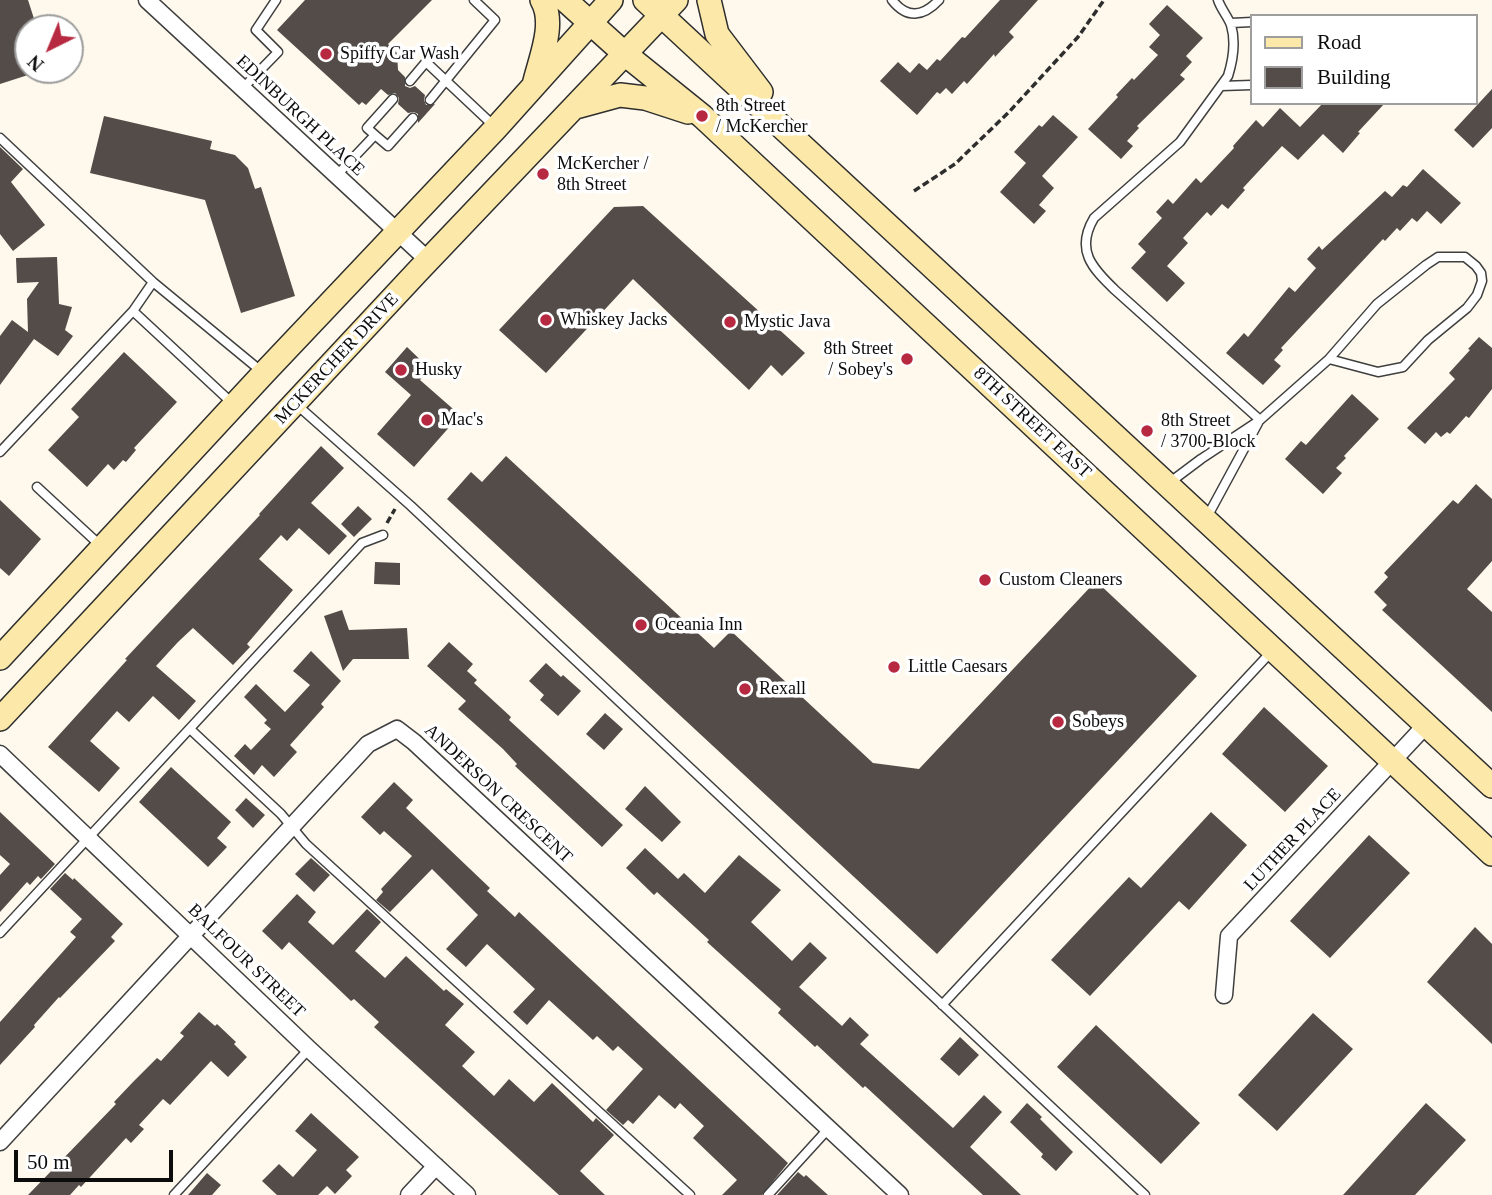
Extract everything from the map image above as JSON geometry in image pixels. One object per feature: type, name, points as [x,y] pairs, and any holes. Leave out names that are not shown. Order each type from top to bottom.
[{"type":"main road","points":[[534,85],[549,22],[548,9],[542,0]]},
{"type":"main road","name":"8TH STREET EAST","points":[[565,0],[625,54],[702,116],[1492,854]]},
{"type":"main road","points":[[0,657],[496,128],[611,0]]},
{"type":"main road","points":[[709,0],[717,34],[799,142]]},
{"type":"main road","points":[[661,5],[799,142],[1492,786]]},
{"type":"main road","name":"MCKERCHER DRIVE","points":[[0,719],[428,260],[576,107],[625,54],[661,5]]},
{"type":"main road","points":[[576,107],[620,95],[645,99],[702,116]]},
{"type":"street","name":"EDINBURGH PLACE","points":[[147,0],[428,260]]},
{"type":"street","name":"LUTHER PLACE","points":[[1224,995],[1229,936],[1425,726]]},
{"type":"street","name":"ANDERSON CRESCENT","points":[[0,1142],[368,744],[397,729],[900,1195]]},
{"type":"street","name":"BALFOUR STREET","points":[[0,754],[309,1049],[467,1195]]},
{"type":"street","points":[[409,1195],[436,1167]]},
{"type":"lane","points":[[242,89],[278,51],[256,30],[276,0]]},
{"type":"lane","points":[[430,100],[495,20],[474,0]]},
{"type":"lane","points":[[892,0],[899,9],[912,14],[930,10],[939,0]]},
{"type":"lane","points":[[1218,0],[1223,14],[1231,23],[1232,63],[1228,76],[1180,142],[1094,218],[1087,229],[1085,246],[1093,268],[1107,283],[1260,421]]},
{"type":"lane","points":[[1231,23],[1250,22]]},
{"type":"lane","points":[[410,81],[426,62],[496,128]]},
{"type":"lane","points":[[1222,86],[1250,85]]},
{"type":"lane","points":[[393,100],[367,128],[374,135],[388,146],[414,118]]},
{"type":"lane","points":[[337,175],[374,135]]},
{"type":"lane","points":[[0,138],[153,282],[264,373]]},
{"type":"lane","points":[[1168,485],[1201,459],[1260,421],[1329,359],[1377,304],[1438,257],[1465,257],[1481,273],[1482,281],[1477,295],[1467,308],[1428,340],[1402,367],[1378,372],[1329,359]]},
{"type":"lane","points":[[0,452],[133,311],[153,282]]},
{"type":"lane","points":[[133,311],[235,405]]},
{"type":"lane","points":[[295,403],[403,500],[1145,1195]]},
{"type":"lane","points":[[1205,520],[1260,421]]},
{"type":"lane","points":[[37,486],[102,547]]},
{"type":"lane","points":[[0,933],[362,543],[383,535]]},
{"type":"lane","points":[[942,1005],[1274,649]]},
{"type":"lane","points":[[190,729],[292,827],[306,844],[690,1195]]},
{"type":"lane","points":[[174,1195],[309,1049]]},
{"type":"lane","points":[[768,1195],[829,1128]]},
{"type":"path","points":[[914,191],[955,164],[1009,112],[1078,37],[1104,0]]},
{"type":"path","points":[[383,535],[392,512],[403,500]]},
{"type":"building","points":[[0,0],[28,0],[32,14],[14,14],[14,80],[0,84]]},
{"type":"building","points":[[305,0],[432,0],[388,44],[397,53],[398,70],[405,77],[405,86],[415,86],[425,95],[426,105],[435,104],[418,123],[418,114],[408,113],[398,104],[399,98],[395,93],[388,95],[381,89],[366,105],[362,102],[359,105],[277,30]]},
{"type":"building","points":[[1000,0],[1038,0],[1009,32],[1014,37],[995,57],[994,54],[967,84],[964,81],[952,94],[946,88],[940,94],[937,92],[917,115],[880,81],[898,62],[910,73],[919,63],[927,70],[937,59],[940,61],[962,37],[965,38]]},
{"type":"building","points":[[1167,5],[1203,38],[1186,56],[1192,62],[1180,75],[1185,79],[1137,126],[1139,128],[1127,141],[1133,146],[1121,159],[1088,129],[1132,78],[1134,80],[1158,55],[1149,47],[1160,35],[1149,24]]},
{"type":"building","points":[[1492,89],[1492,128],[1473,148],[1454,130]]},
{"type":"building","points":[[1321,105],[1383,105],[1343,153],[1323,134],[1298,160],[1282,146],[1243,188],[1245,190],[1228,209],[1222,204],[1211,216],[1207,212],[1183,238],[1188,243],[1167,266],[1185,283],[1167,302],[1131,268],[1146,252],[1138,244],[1162,218],[1156,212],[1168,199],[1173,204],[1196,178],[1201,183],[1256,120],[1263,127],[1280,108],[1300,127]]},
{"type":"building","points":[[1053,115],[1078,137],[1042,176],[1054,188],[1039,205],[1046,211],[1034,224],[1000,192],[1026,163],[1014,152],[1039,125],[1042,127]]},
{"type":"building","points":[[104,116],[212,141],[210,149],[235,155],[248,168],[255,189],[261,187],[295,296],[241,313],[205,200],[90,173]]},
{"type":"building","points":[[0,147],[23,169],[11,182],[45,225],[13,251],[0,234]]},
{"type":"building","points":[[1423,169],[1461,203],[1441,224],[1427,211],[1417,222],[1412,218],[1400,231],[1397,228],[1385,241],[1383,239],[1281,348],[1283,350],[1274,360],[1281,366],[1263,385],[1226,353],[1244,333],[1248,337],[1289,287],[1295,292],[1316,268],[1307,259],[1319,246],[1322,250],[1385,191],[1392,197],[1403,185],[1407,187]]},
{"type":"building","points":[[643,206],[805,353],[782,376],[771,365],[749,390],[633,279],[546,373],[499,330],[614,207]]},
{"type":"building","points":[[57,257],[59,304],[72,307],[65,330],[73,336],[58,356],[34,339],[0,385],[0,336],[12,320],[28,332],[27,299],[39,282],[17,283],[16,258]]},
{"type":"building","points":[[1479,337],[1492,348],[1492,389],[1469,418],[1466,416],[1450,434],[1447,432],[1441,437],[1436,432],[1425,444],[1407,428],[1455,379],[1449,373]]},
{"type":"building","points":[[407,347],[430,369],[420,380],[460,415],[414,467],[377,434],[411,395],[385,372]]},
{"type":"building","points":[[124,352],[177,402],[134,448],[136,450],[126,462],[123,460],[114,470],[108,464],[87,487],[48,450],[79,417],[71,409]]},
{"type":"building","points":[[1352,394],[1379,419],[1344,456],[1346,458],[1336,468],[1342,473],[1323,494],[1285,459],[1301,441],[1306,445]]},
{"type":"building","points":[[321,446],[344,468],[311,503],[347,536],[329,555],[299,528],[287,541],[281,535],[259,559],[293,590],[247,644],[250,647],[233,665],[193,628],[178,642],[156,666],[196,701],[179,720],[153,696],[129,722],[117,711],[90,741],[120,768],[99,792],[48,747]]},
{"type":"building","points":[[506,456],[714,648],[731,631],[873,763],[919,769],[1096,581],[1197,676],[937,954],[447,499],[471,472],[482,482]]},
{"type":"building","points":[[1476,484],[1492,499],[1492,561],[1467,589],[1492,612],[1492,712],[1382,610],[1387,605],[1374,592],[1388,577],[1384,573],[1453,500],[1458,504]]},
{"type":"building","points":[[0,500],[41,539],[9,576],[0,568]]},
{"type":"building","points":[[358,506],[372,519],[354,537],[341,524]]},
{"type":"building","points":[[375,562],[400,563],[400,585],[374,584]]},
{"type":"building","points":[[342,610],[349,630],[407,628],[409,659],[353,659],[343,671],[324,616]]},
{"type":"building","points":[[449,642],[473,664],[467,671],[477,680],[474,683],[511,717],[509,720],[623,825],[602,847],[515,766],[517,764],[503,749],[458,709],[466,701],[427,666]]},
{"type":"building","points":[[311,651],[341,681],[321,704],[324,707],[290,745],[297,752],[274,777],[262,765],[254,775],[234,756],[245,744],[251,750],[271,729],[264,723],[267,720],[244,697],[256,684],[285,712],[310,685],[293,671]]},
{"type":"building","points":[[546,663],[581,691],[558,716],[540,700],[544,695],[529,681]]},
{"type":"building","points":[[1264,707],[1328,766],[1285,812],[1222,754]]},
{"type":"building","points":[[605,713],[623,729],[604,750],[586,734]]},
{"type":"building","points":[[171,767],[231,822],[217,838],[227,847],[208,867],[139,802]]},
{"type":"building","points":[[394,782],[413,800],[406,808],[490,888],[487,891],[515,917],[519,912],[788,1163],[762,1195],[722,1195],[737,1180],[693,1138],[704,1126],[680,1103],[675,1109],[659,1095],[633,1124],[628,1120],[623,1125],[606,1110],[643,1069],[618,1046],[613,1051],[597,1036],[593,1040],[549,1000],[527,1025],[513,1012],[535,989],[487,944],[466,967],[446,949],[478,915],[432,869],[390,912],[376,900],[383,892],[381,889],[412,856],[384,831],[380,835],[361,817]]},
{"type":"building","points":[[645,786],[681,822],[662,842],[625,809]]},
{"type":"building","points":[[246,798],[265,815],[253,828],[235,810]]},
{"type":"building","points":[[0,812],[55,864],[41,879],[38,876],[30,885],[27,882],[0,912],[0,875],[10,864],[0,855]]},
{"type":"building","points":[[1211,812],[1247,845],[1189,910],[1179,901],[1090,996],[1051,960],[1129,877],[1141,888]]},
{"type":"building","points":[[1369,835],[1410,873],[1330,958],[1290,921]]},
{"type":"building","points":[[645,848],[678,879],[684,873],[705,893],[739,855],[781,890],[751,922],[792,961],[810,942],[827,958],[799,987],[842,1026],[850,1017],[869,1035],[860,1044],[953,1128],[984,1095],[1002,1112],[970,1147],[1021,1195],[983,1195],[865,1086],[863,1088],[778,1013],[781,1009],[707,942],[709,940],[657,892],[654,895],[626,868]]},
{"type":"building","points":[[311,858],[330,875],[314,892],[295,874]]},
{"type":"building","points":[[65,873],[73,880],[74,878],[123,924],[111,937],[115,941],[59,997],[0,1065],[0,1022],[76,937],[70,932],[82,919],[50,889]]},
{"type":"building","points":[[297,894],[316,912],[308,922],[333,945],[367,909],[381,922],[355,951],[385,978],[406,956],[444,991],[446,989],[464,1004],[445,1025],[475,1052],[462,1066],[494,1096],[509,1079],[534,1102],[552,1083],[593,1122],[596,1118],[614,1135],[580,1171],[605,1195],[559,1195],[374,1027],[379,1022],[354,999],[351,1001],[289,942],[282,950],[262,931]]},
{"type":"building","points":[[1475,927],[1492,944],[1492,1044],[1427,982]]},
{"type":"building","points":[[199,1012],[215,1026],[217,1024],[247,1057],[228,1077],[211,1061],[170,1105],[163,1099],[139,1125],[144,1129],[131,1143],[126,1138],[81,1187],[79,1185],[70,1195],[28,1195],[116,1104],[114,1102],[133,1082],[157,1058],[161,1061],[184,1036],[180,1033]]},
{"type":"building","points":[[1313,1013],[1353,1049],[1277,1131],[1238,1095]]},
{"type":"building","points":[[1096,1025],[1200,1123],[1161,1164],[1057,1067]]},
{"type":"building","points":[[960,1037],[979,1055],[959,1076],[940,1059]]},
{"type":"building","points":[[1027,1103],[1073,1152],[1056,1171],[1041,1157],[1043,1154],[1010,1122]]},
{"type":"building","points":[[1426,1103],[1466,1140],[1415,1195],[1343,1195]]},
{"type":"building","points":[[311,1113],[359,1157],[346,1170],[352,1176],[335,1194],[327,1186],[318,1195],[277,1195],[262,1181],[279,1164],[293,1177],[317,1150],[295,1131]]},
{"type":"building","points":[[798,1172],[804,1177],[806,1175],[828,1195],[777,1195]]},
{"type":"building","points":[[207,1173],[221,1185],[212,1195],[188,1195]]},
{"type":"place","name":"Spiffy Car Wash","points":[[326,54]]},
{"type":"place","name":"8th Street / McKercher","points":[[702,116]]},
{"type":"place","name":"McKercher / 8th Street","points":[[543,174]]},
{"type":"place","name":"Whiskey Jacks","points":[[546,320]]},
{"type":"place","name":"Mystic Java","points":[[730,322]]},
{"type":"place","name":"8th Street / Sobey's","points":[[907,359]]},
{"type":"place","name":"Husky","points":[[401,370]]},
{"type":"place","name":"Mac's","points":[[427,420]]},
{"type":"place","name":"8th Street / 3700-Block","points":[[1147,431]]},
{"type":"place","name":"Custom Cleaners","points":[[985,580]]},
{"type":"place","name":"Oceania Inn","points":[[641,625]]},
{"type":"place","name":"Little Caesars","points":[[894,667]]},
{"type":"place","name":"Rexall","points":[[745,689]]},
{"type":"place","name":"Sobeys","points":[[1058,722]]}]
